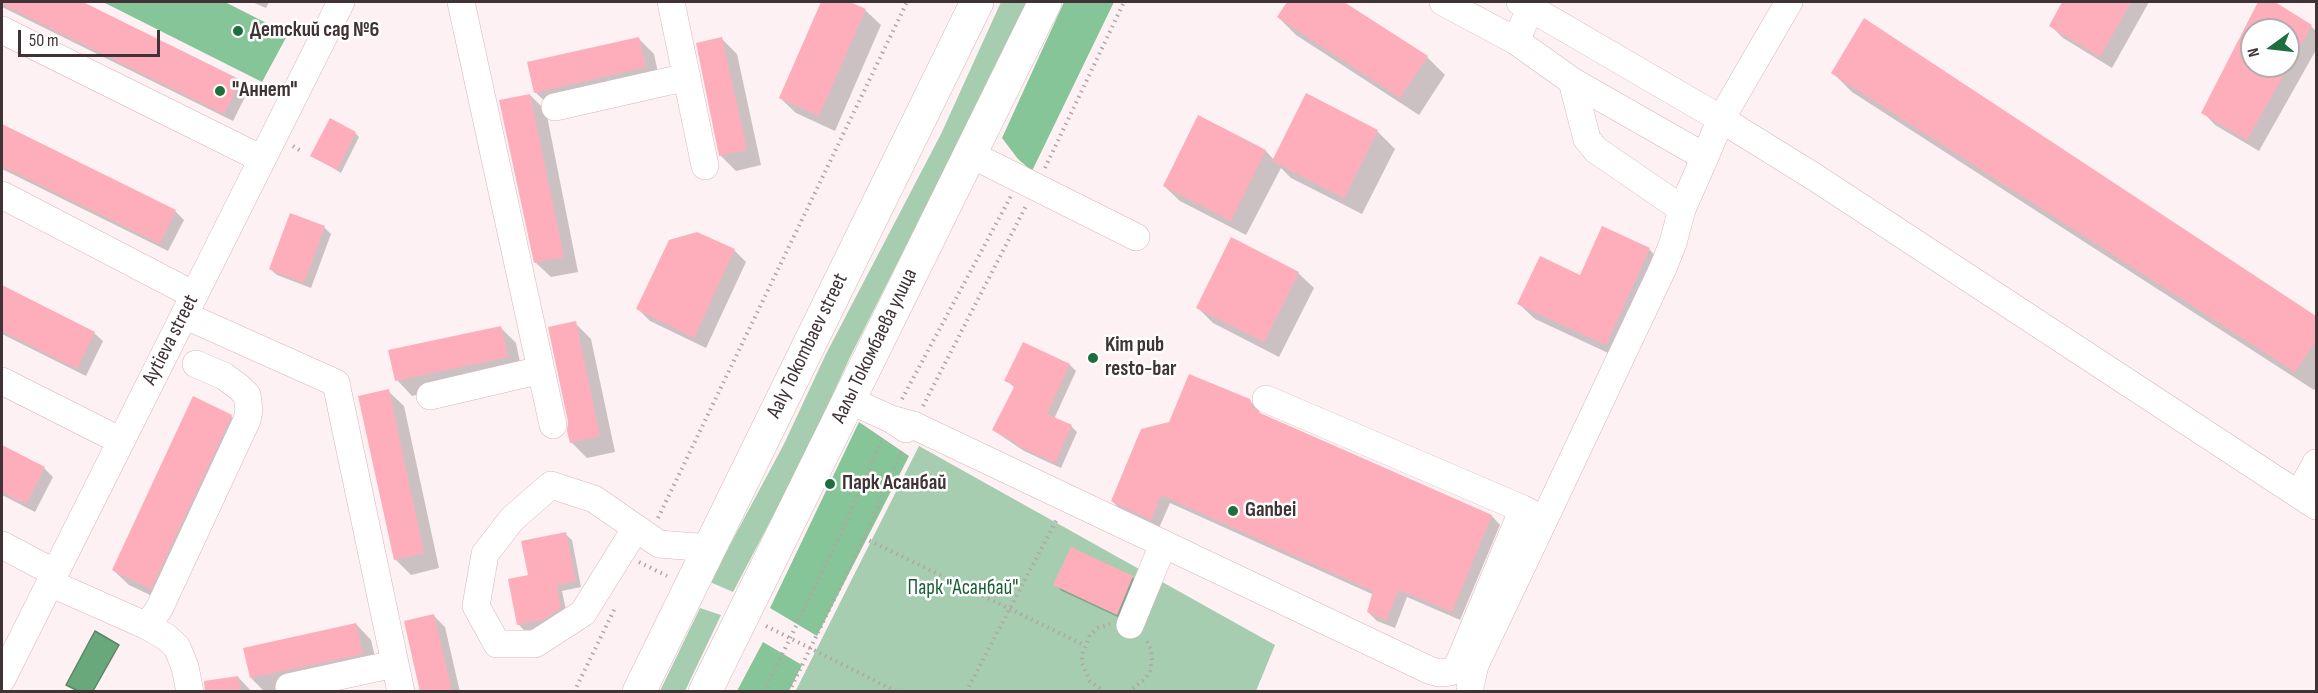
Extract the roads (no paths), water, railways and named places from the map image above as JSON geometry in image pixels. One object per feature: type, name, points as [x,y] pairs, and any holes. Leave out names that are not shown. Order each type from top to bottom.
[{"type":"main road","name":"Aaly Tokombaev street","points":[[639,692],[976,2]]},
{"type":"main road","name":"Аалы Токомбаева улица","points":[[705,692],[1045,2]]},
{"type":"street","name":"Aytieva street","points":[[2,679],[341,2]]},
{"type":"street","points":[[461,2],[554,425]]},
{"type":"street","points":[[670,2],[705,166]]},
{"type":"street","points":[[1443,2],[1516,41],[1572,81],[1705,157]]},
{"type":"street","points":[[1451,687],[1475,665],[1533,515],[1664,268],[1682,209],[1721,119],[1789,2]]},
{"type":"street","points":[[1516,41],[1525,5],[1721,119],[1816,178],[2308,500],[2316,463]]},
{"type":"street","points":[[2,30],[262,159]]},
{"type":"street","points":[[555,107],[687,77]]},
{"type":"street","points":[[1572,81],[1587,139],[1596,150],[1682,209]]},
{"type":"street","points":[[970,154],[1136,237]]},
{"type":"street","points":[[2,195],[189,305],[336,383],[401,692]]},
{"type":"street","points":[[147,626],[159,609],[169,588],[247,420],[249,410],[247,395],[240,388],[224,376],[196,364]]},
{"type":"street","points":[[430,396],[541,370]]},
{"type":"street","points":[[2,381],[121,441]]},
{"type":"street","points":[[1266,399],[1533,515]]},
{"type":"street","points":[[849,400],[1438,673],[1451,687]]},
{"type":"street","points":[[905,425],[1064,506],[1434,684],[1451,687]]},
{"type":"street","points":[[643,532],[583,613],[535,644],[497,644],[476,606],[485,554],[512,519],[552,485],[594,499],[643,532],[660,544],[709,548]]},
{"type":"street","points":[[2,545],[52,578],[166,637],[177,647],[185,667],[190,692]]},
{"type":"street","points":[[1130,625],[1160,552]]},
{"type":"street","points":[[289,687],[394,664]]},
{"type":"place","name":"Детский сад №6","points":[[238,31]]},
{"type":"place","name":"\"Аннет\"","points":[[220,91]]},
{"type":"place","name":"Kim pub resto-bar","points":[[1093,358]]},
{"type":"place","name":"Парк Асанбай","points":[[830,484]]},
{"type":"place","name":"Ganbei","points":[[1233,511]]},
{"type":"park label","name":"Парк \"Асанбай\"","points":[[963,589]]}]
